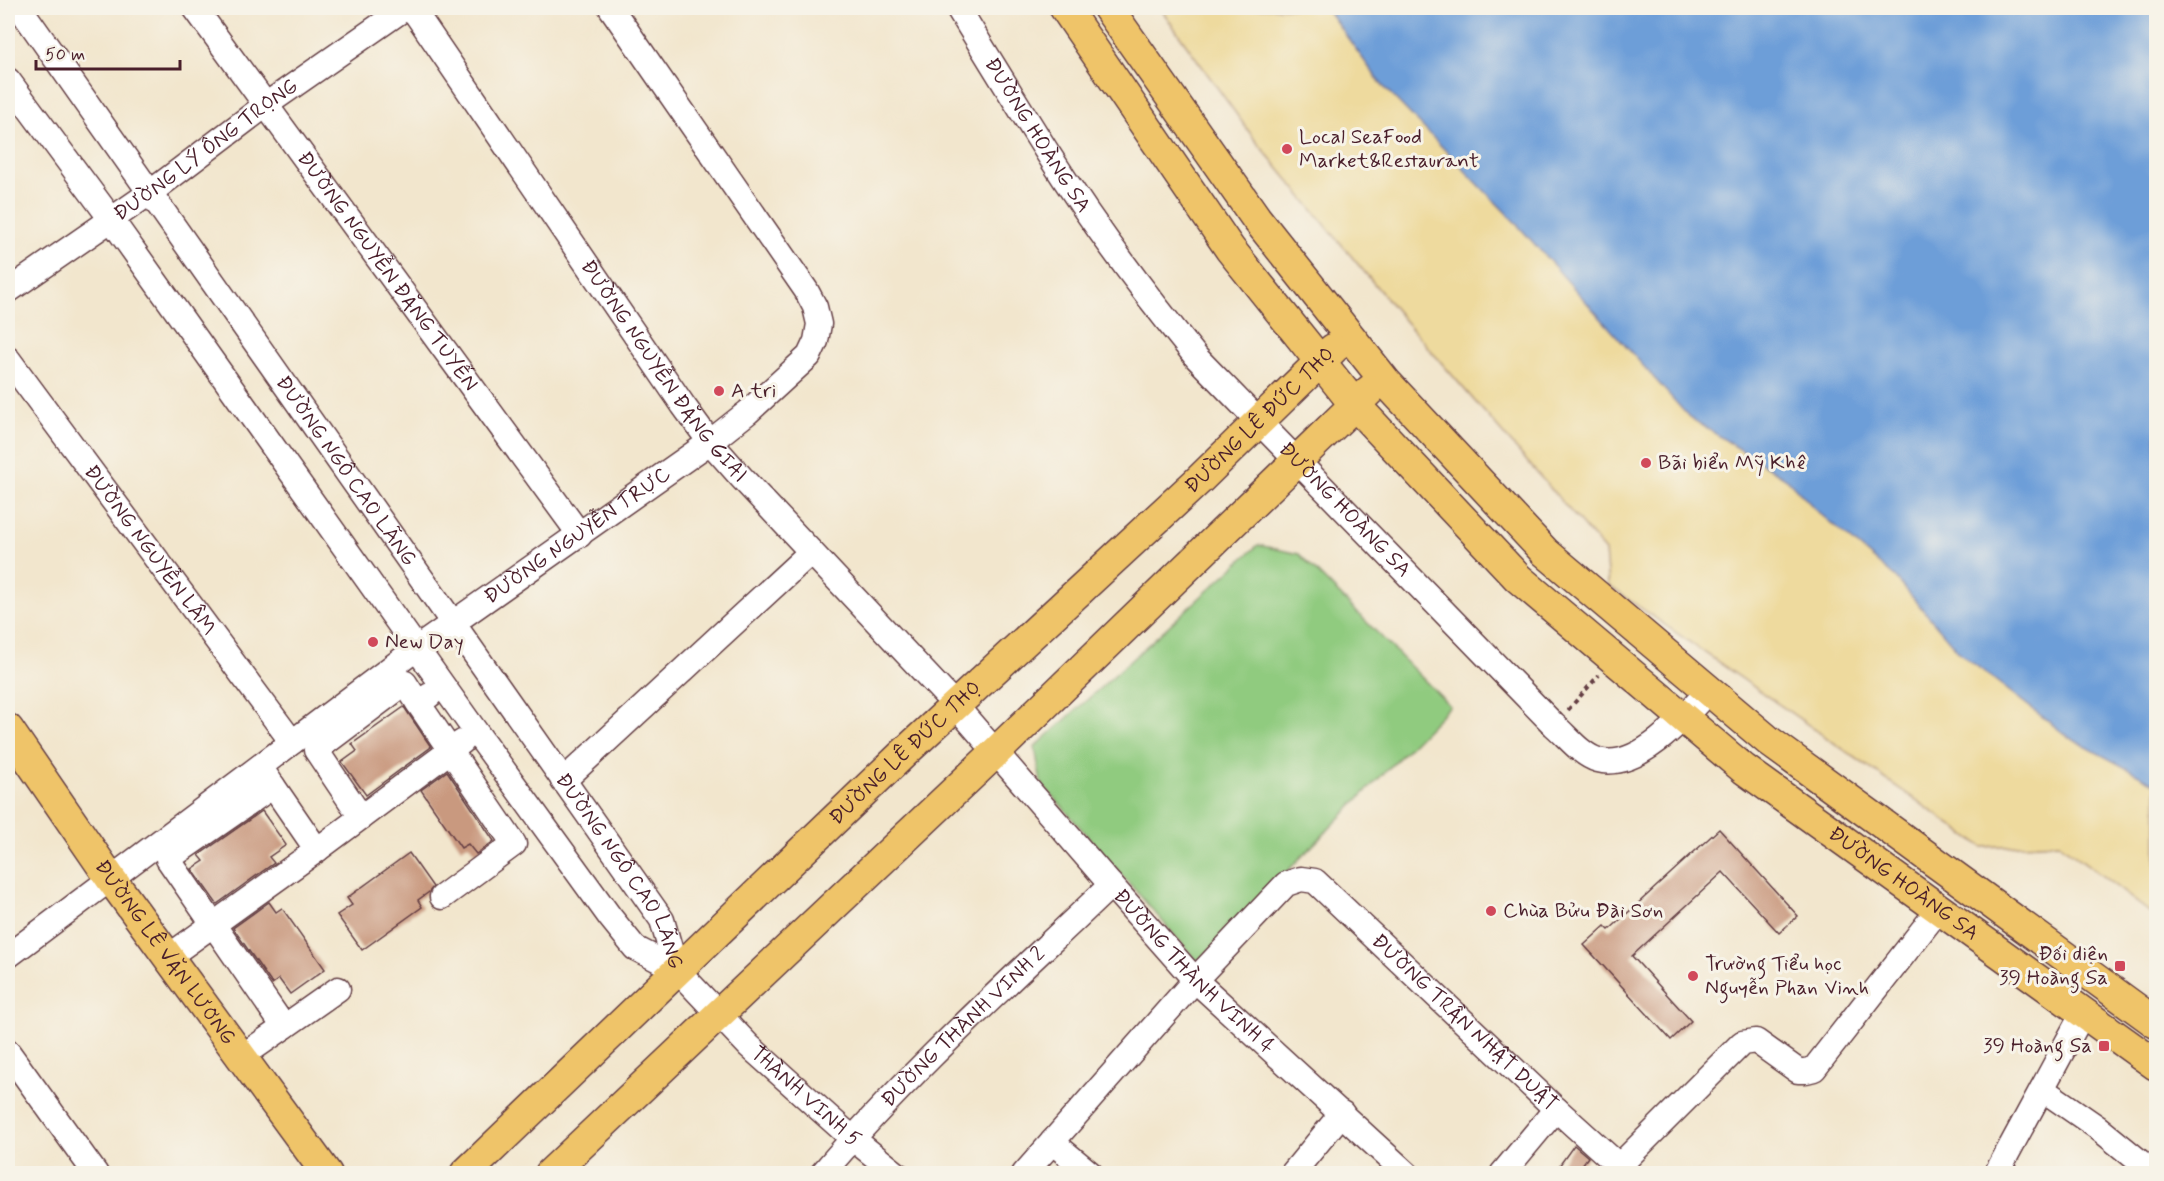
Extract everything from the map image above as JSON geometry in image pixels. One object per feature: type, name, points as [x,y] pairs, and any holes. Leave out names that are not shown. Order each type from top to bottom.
[{"type":"main road","name":"ĐƯỜNG HOÀNG SA","points":[[1065,8],[1230,249],[1355,405],[1518,578],[1744,769],[2157,1065]]},
{"type":"main road","name":"ĐƯỜNG HOÀNG SA","points":[[1108,8],[1256,218],[1348,334],[1383,377],[1545,552],[1770,742],[2157,1023]]},
{"type":"main road","name":"ĐƯỜNG LÊ ĐỨC THỌ","points":[[465,1173],[955,705],[1200,479],[1348,334]]},
{"type":"main road","points":[[550,1173],[997,751],[1383,377]]},
{"type":"main road","name":"ĐƯỜNG LÊ VĂN LƯƠNG","points":[[8,729],[111,879],[327,1173]]},
{"type":"main road","points":[[2084,1013],[2102,984]]},
{"type":"street","name":"ĐƯỜNG NGÔ CAO LÃNG","points":[[20,8],[662,920],[676,969]]},
{"type":"street","name":"ĐƯỜNG NGUYỄN ĐĂNG TUYẾN","points":[[195,8],[580,535]]},
{"type":"street","name":"ĐƯỜNG LÝ ÔNG TRỌNG","points":[[8,291],[151,192],[267,104],[405,8]]},
{"type":"street","name":"ĐƯỜNG NGUYỄN ĐĂNG GIAI","points":[[412,8],[710,442],[955,705]]},
{"type":"street","name":"ĐƯỜNG NGUYỄN TRỰC","points":[[8,956],[111,879],[266,776],[292,742],[337,721],[417,649],[710,442],[748,412],[809,356],[816,341],[819,324],[815,307],[806,290],[611,8]]},
{"type":"street","name":"ĐƯỜNG HOÀNG SA","points":[[958,8],[1049,156],[1125,265],[1197,358],[1554,725],[1596,759],[1610,762],[1623,760],[1643,750],[1684,718],[1708,690]]},
{"type":"street","name":"ĐƯỜNG NGÔ CAO LÃNG","points":[[8,80],[111,219],[610,917],[635,948],[676,969]]},
{"type":"street","name":"ĐƯỜNG NGUYỄN LÂM","points":[[8,359],[292,742]]},
{"type":"street","points":[[563,781],[811,552]]},
{"type":"street","points":[[361,817],[316,750],[337,721],[405,684],[514,844],[442,897]]},
{"type":"street","points":[[418,703],[443,686]]},
{"type":"street","name":"ĐƯỜNG THÀNH VINH 4","points":[[955,705],[1195,980],[1407,1173]]},
{"type":"street","points":[[168,957],[215,925],[476,732]]},
{"type":"street","points":[[476,789],[503,769]]},
{"type":"street","points":[[284,1027],[168,859],[266,776],[317,850]]},
{"type":"street","name":"ĐƯỜNG TRẦN NHẬT DUẬT","points":[[1195,980],[1286,884],[1301,879],[1315,881],[1623,1170]]},
{"type":"street","name":"ĐƯỜNG THÀNH VINH 2","points":[[822,1173],[900,1087],[1111,885]]},
{"type":"street","points":[[1623,1170],[1742,1043],[1756,1041],[1798,1071],[1814,1069],[1939,909]]},
{"type":"street","name":"THÀNH VINH 5","points":[[676,969],[718,1016],[749,1046],[852,1138],[897,1173]]},
{"type":"street","points":[[1024,1173],[1195,980]]},
{"type":"street","points":[[242,1057],[338,988]]},
{"type":"street","points":[[1996,1173],[2084,1013]]},
{"type":"street","points":[[8,1052],[96,1173]]},
{"type":"street","points":[[2042,1089],[2097,1127],[2155,1173]]},
{"type":"street","points":[[1502,1173],[1556,1109]]},
{"type":"street","points":[[1292,1173],[1342,1113]]},
{"type":"street","points":[[1052,1142],[1091,1173]]},
{"type":"path","points":[[1554,725],[1614,659]]},
{"type":"green space","points":[[1258,545],[1299,554],[1450,706],[1198,962],[1041,783],[1035,747]]},
{"type":"sand","name":"Bãi biển Mỹ Khê","points":[[1160,8],[1326,8],[1382,85],[1514,221],[1689,417],[1787,479],[1817,511],[1896,578],[1960,653],[2070,738],[2156,784],[2156,917],[2059,843],[1983,847],[1608,585],[1605,551],[1405,321],[1255,140]]},
{"type":"water","points":[[1326,8],[2156,8],[2156,784],[2070,738],[1960,653],[1896,578],[1817,511],[1787,479],[1689,417],[1514,221],[1382,85]]},
{"type":"building","points":[[404,707],[431,747],[366,795],[342,762],[357,751],[352,744]]},
{"type":"building","points":[[447,771],[494,841],[476,854],[468,844],[461,848],[421,790]]},
{"type":"building","points":[[262,811],[286,845],[269,857],[274,863],[217,904],[192,869],[204,861],[199,855]]},
{"type":"building","points":[[1719,829],[1798,916],[1779,933],[1723,872],[1632,956],[1691,1021],[1671,1040],[1584,945],[1605,926],[1609,930]]},
{"type":"building","points":[[409,853],[433,887],[418,900],[422,907],[362,950],[337,915],[352,905],[347,898]]},
{"type":"building","points":[[269,902],[276,912],[282,908],[325,969],[290,994],[279,979],[272,984],[233,928]]},
{"type":"building","points":[[1574,1145],[1588,1157],[1576,1173],[1554,1173]]},
{"type":"place","name":"Local SeaFood Market&Restaurant","points":[[1287,149]]},
{"type":"place","name":"A tri","points":[[719,391]]},
{"type":"place","name":"Bãi biển Mỹ Khê","points":[[1646,463]]},
{"type":"place","name":"New Day","points":[[373,642]]},
{"type":"place","name":"Chùa Bửu Đài Sơn","points":[[1491,911]]},
{"type":"place","name":"Đối diện 39 Hoàng Sa","points":[[2120,966]]},
{"type":"place","name":"Trường Tiểu học Nguyễn Phan Vinh","points":[[1693,976]]},
{"type":"place","name":"39 Hoàng Sa","points":[[2104,1046]]}]
